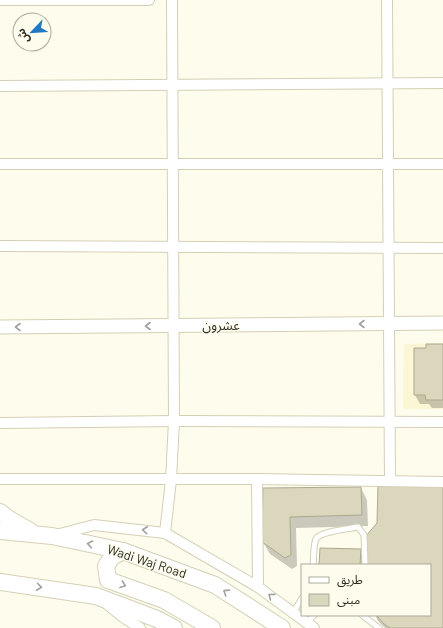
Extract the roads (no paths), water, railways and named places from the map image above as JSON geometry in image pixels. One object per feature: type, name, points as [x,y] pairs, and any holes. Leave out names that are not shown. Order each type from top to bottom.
[{"type":"main road","points":[[0,512],[10,519],[44,535]]},
{"type":"main road","name":"Wadi Waj Road","points":[[0,530],[44,535],[123,551],[215,585],[282,628]]},
{"type":"main road","points":[[123,551],[112,557],[106,566],[108,580],[164,600],[212,628]]},
{"type":"main road","points":[[4,585],[96,596],[157,619],[174,628]]},
{"type":"street","points":[[0,0],[149,0]]},
{"type":"street","points":[[165,533],[171,480],[174,421],[172,0]]},
{"type":"street","points":[[387,0],[390,481]]},
{"type":"street","points":[[0,86],[443,83]]},
{"type":"street","points":[[0,164],[443,164]]},
{"type":"street","points":[[0,246],[443,248]]},
{"type":"street","name":"عشرون","points":[[0,327],[443,323]]},
{"type":"street","points":[[0,423],[174,421],[443,422]]},
{"type":"street","points":[[0,479],[257,479],[443,482]]},
{"type":"street","points":[[257,479],[258,586]]},
{"type":"street","points":[[44,535],[94,525],[165,533],[258,586],[293,613],[311,622]]},
{"type":"street","points":[[96,596],[140,628]]},
{"type":"lane","points":[[313,564],[316,538],[322,534],[358,527],[364,535],[365,564]]},
{"type":"lane","points":[[293,613],[301,600]]},
{"type":"lane","points":[[363,616],[379,628]]}]
